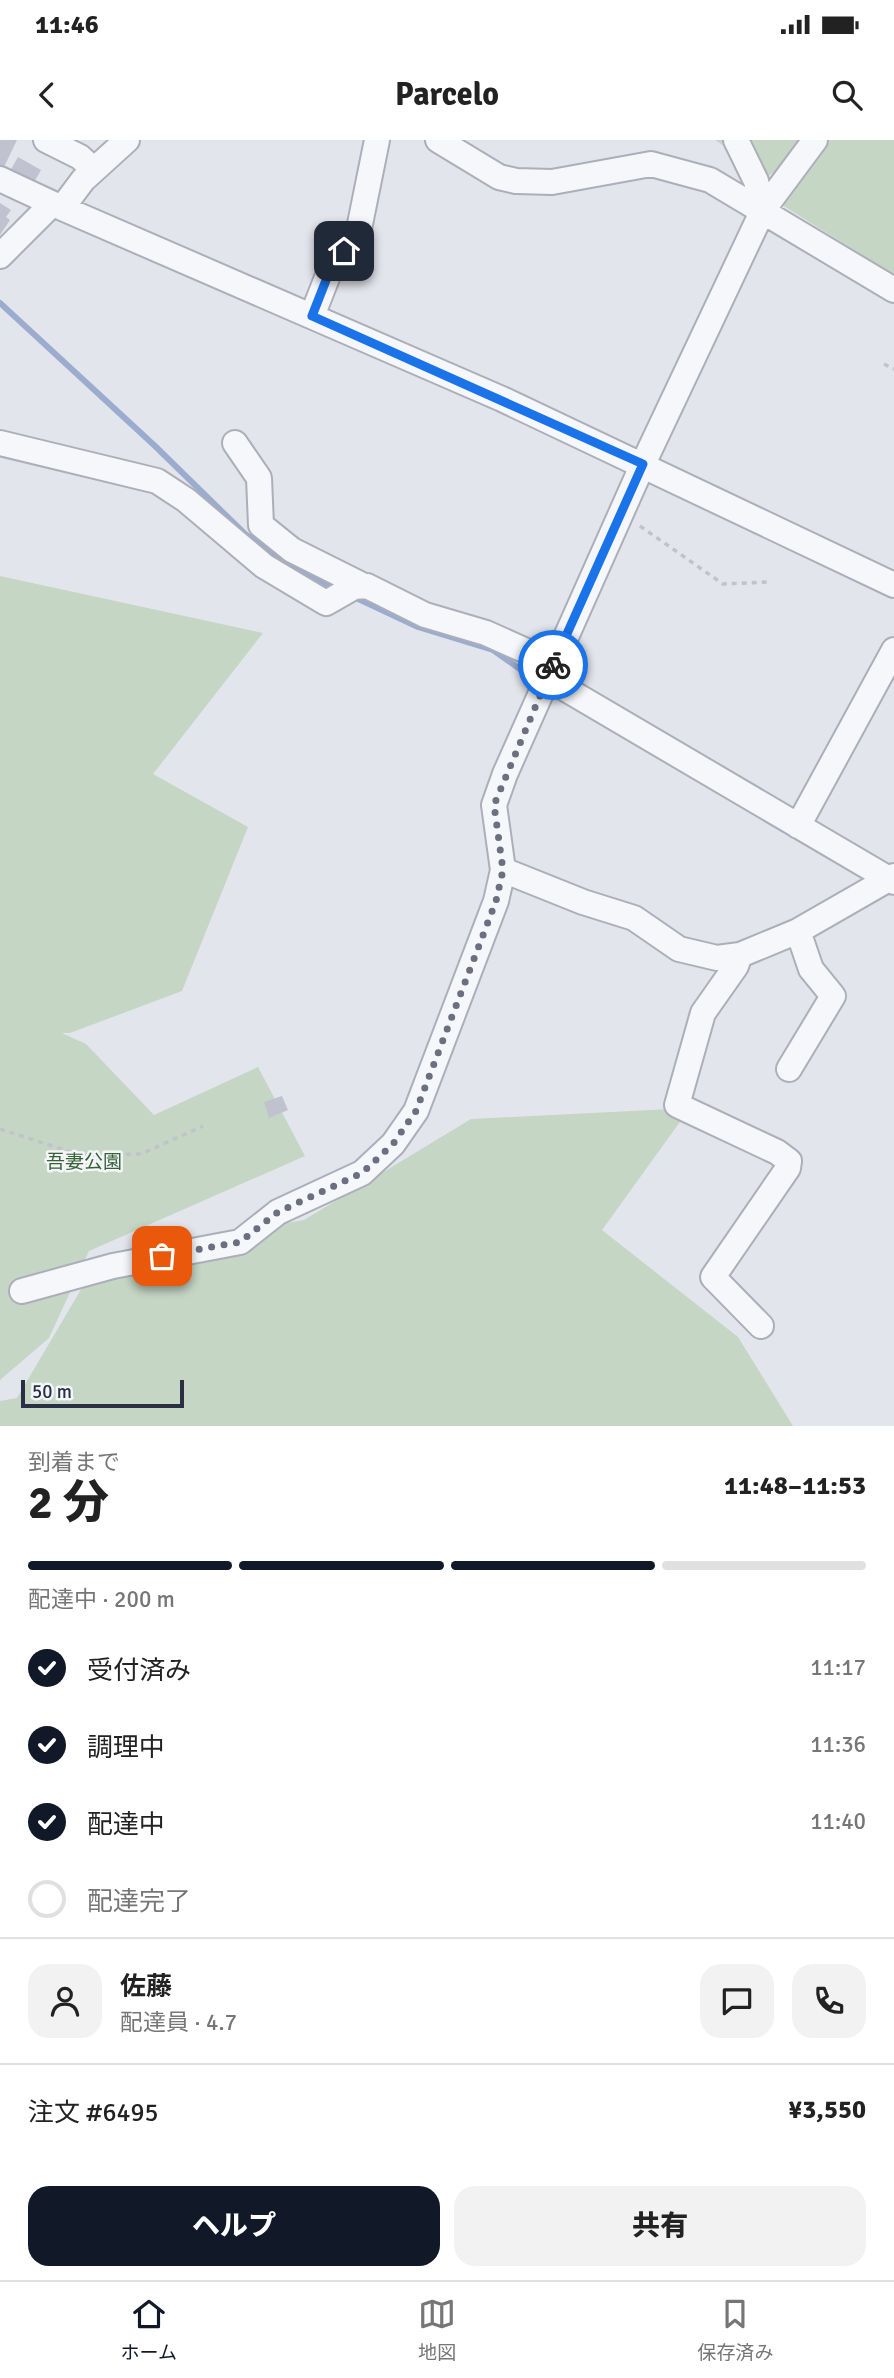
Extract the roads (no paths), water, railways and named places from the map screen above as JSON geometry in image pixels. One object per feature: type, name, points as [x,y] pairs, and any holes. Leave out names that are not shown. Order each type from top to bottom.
[{"type":"street","points":[[47,140],[84,160],[94,170]]},
{"type":"street","points":[[0,256],[127,140]]},
{"type":"street","points":[[312,316],[332,265],[359,229],[377,140]]},
{"type":"street","points":[[438,140],[499,177],[516,181],[552,182],[651,164],[710,180],[763,209],[894,290]]},
{"type":"street","points":[[736,140],[756,181],[763,209]]},
{"type":"street","points":[[22,1291],[113,1266],[240,1242],[278,1212],[362,1173],[393,1144],[416,1111],[496,901],[503,870],[494,805],[550,670],[763,209],[815,140]]},
{"type":"street","points":[[0,179],[643,464],[894,585]]},
{"type":"street","points":[[0,443],[157,481],[186,500],[264,566],[326,603],[351,590]]},
{"type":"street","points":[[235,443],[259,478],[261,525],[292,550],[351,590],[486,633],[550,670],[798,826],[892,879]]},
{"type":"street","points":[[798,826],[894,649]]},
{"type":"street","points":[[503,870],[583,902],[634,918],[679,949],[717,958],[740,955],[798,931],[892,879]]},
{"type":"street","points":[[789,1069],[833,996],[811,969],[798,931]]},
{"type":"street","points":[[740,955],[736,966],[703,1013],[677,1105],[777,1152],[789,1161],[788,1168],[713,1277],[761,1326]]},
{"type":"waterway","points":[[0,303],[155,446],[245,534],[278,557],[336,589]]},
{"type":"waterway","points":[[352,596],[418,627],[493,650],[534,679]]},
{"type":"park label","name":"吾妻公園","points":[[84,1162]]}]
